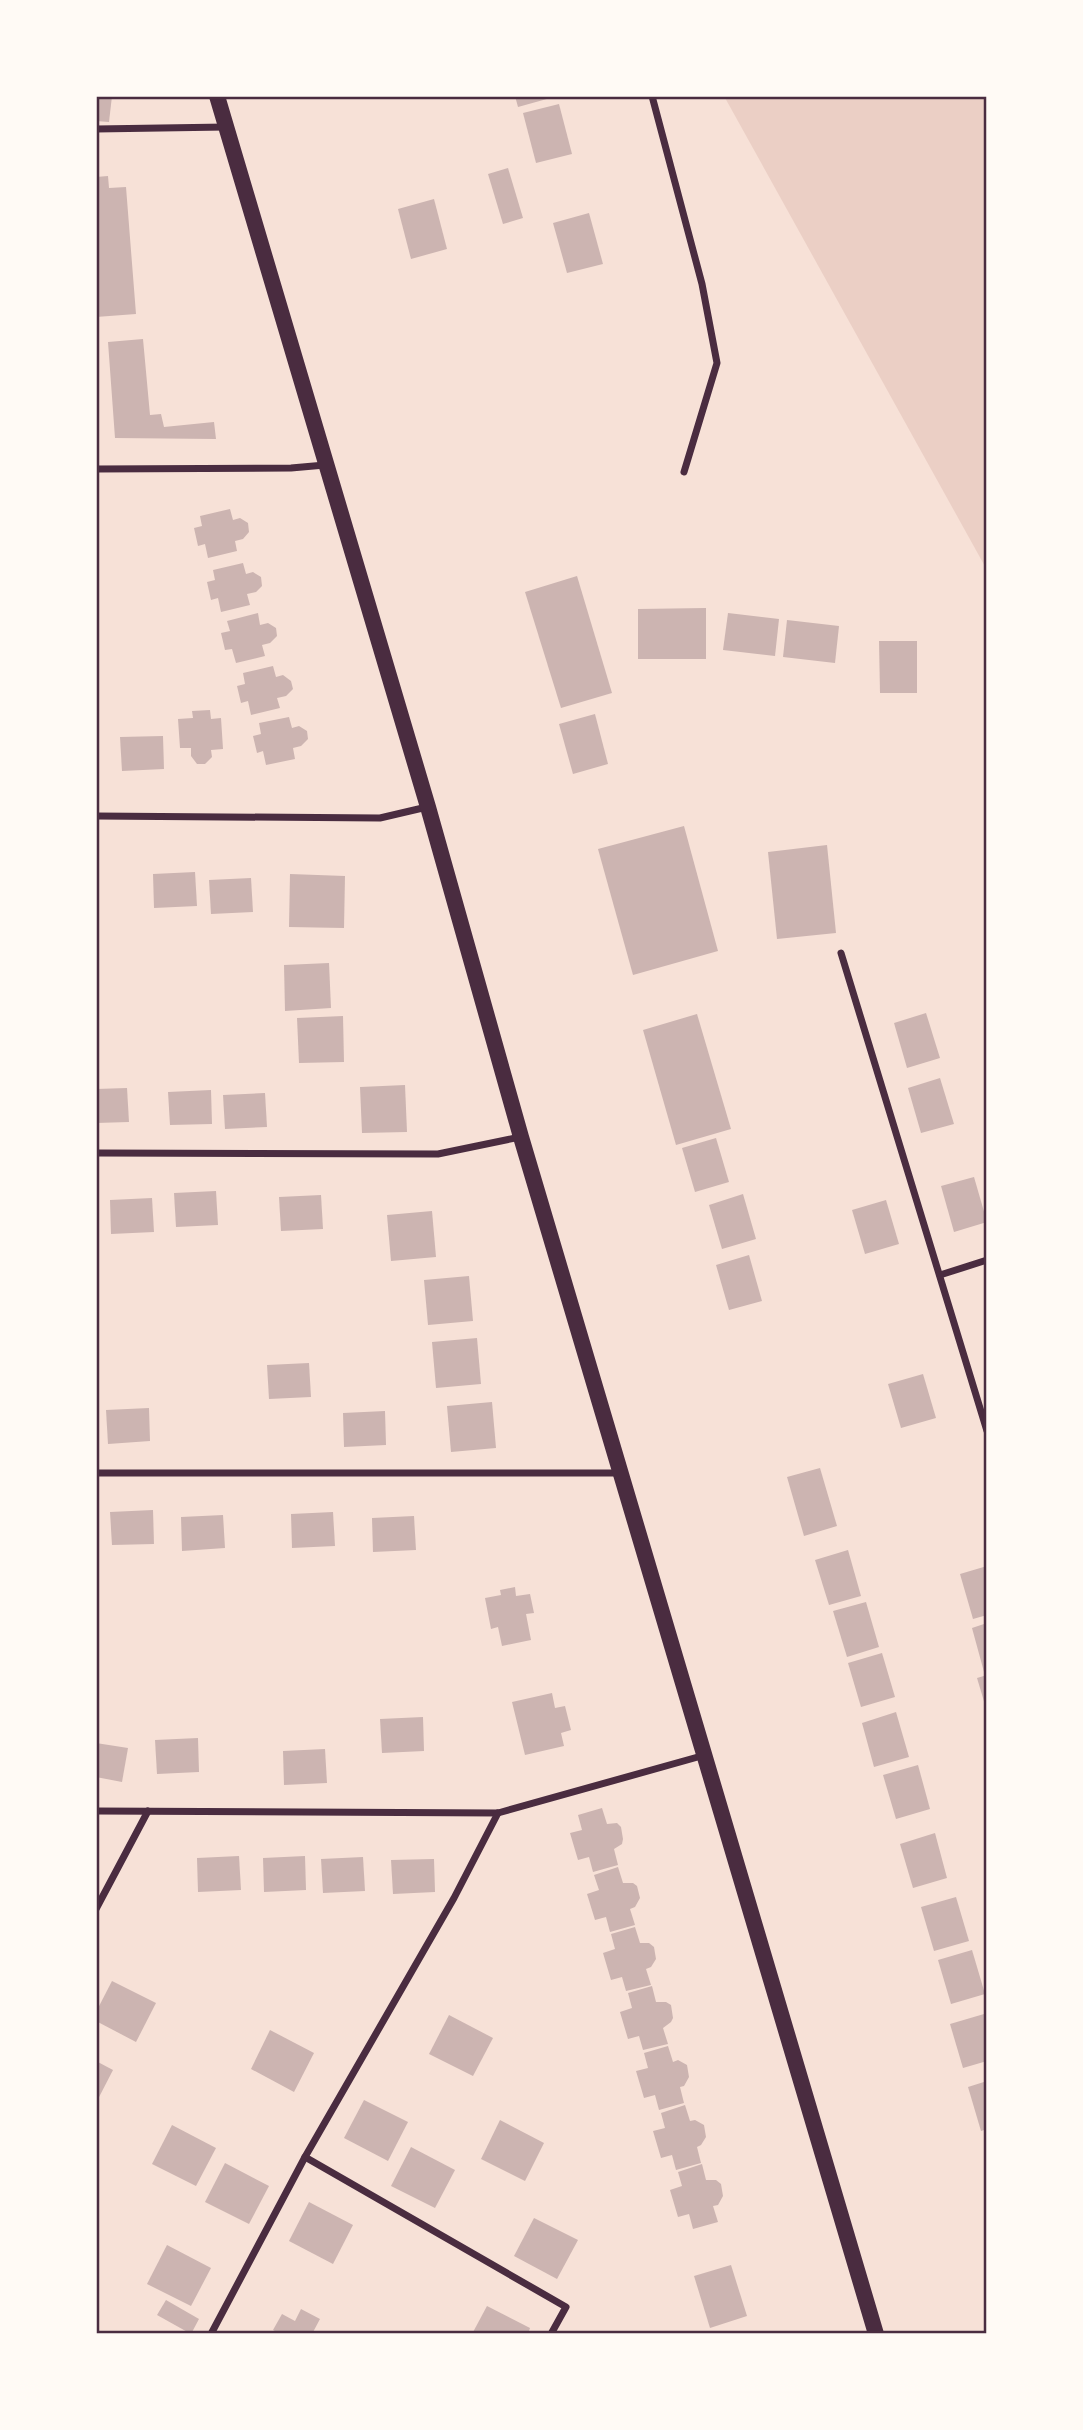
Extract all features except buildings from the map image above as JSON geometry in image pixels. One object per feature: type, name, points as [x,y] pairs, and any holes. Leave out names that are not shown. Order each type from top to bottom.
[{"type":"main road","points":[[217,96],[428,807],[521,1137],[876,2334]]},
{"type":"street","points":[[652,96],[702,284],[717,363],[684,472]]},
{"type":"street","points":[[96,129],[226,127]]},
{"type":"street","points":[[96,469],[325,466]]},
{"type":"street","points":[[96,817],[380,818],[428,807]]},
{"type":"street","points":[[841,953],[987,1432]]},
{"type":"street","points":[[96,1153],[438,1154],[521,1137]]},
{"type":"street","points":[[940,1275],[987,1260]]},
{"type":"street","points":[[96,1473],[620,1473]]},
{"type":"street","points":[[96,1811],[498,1813],[705,1754]]},
{"type":"street","points":[[96,1909],[148,1811]]},
{"type":"street","points":[[211,2334],[304,2157],[454,1898],[498,1813]]},
{"type":"street","points":[[304,2157],[566,2307],[551,2334]]},
{"type":"shaded area","points":[[724,96],[987,96],[987,570]]}]
